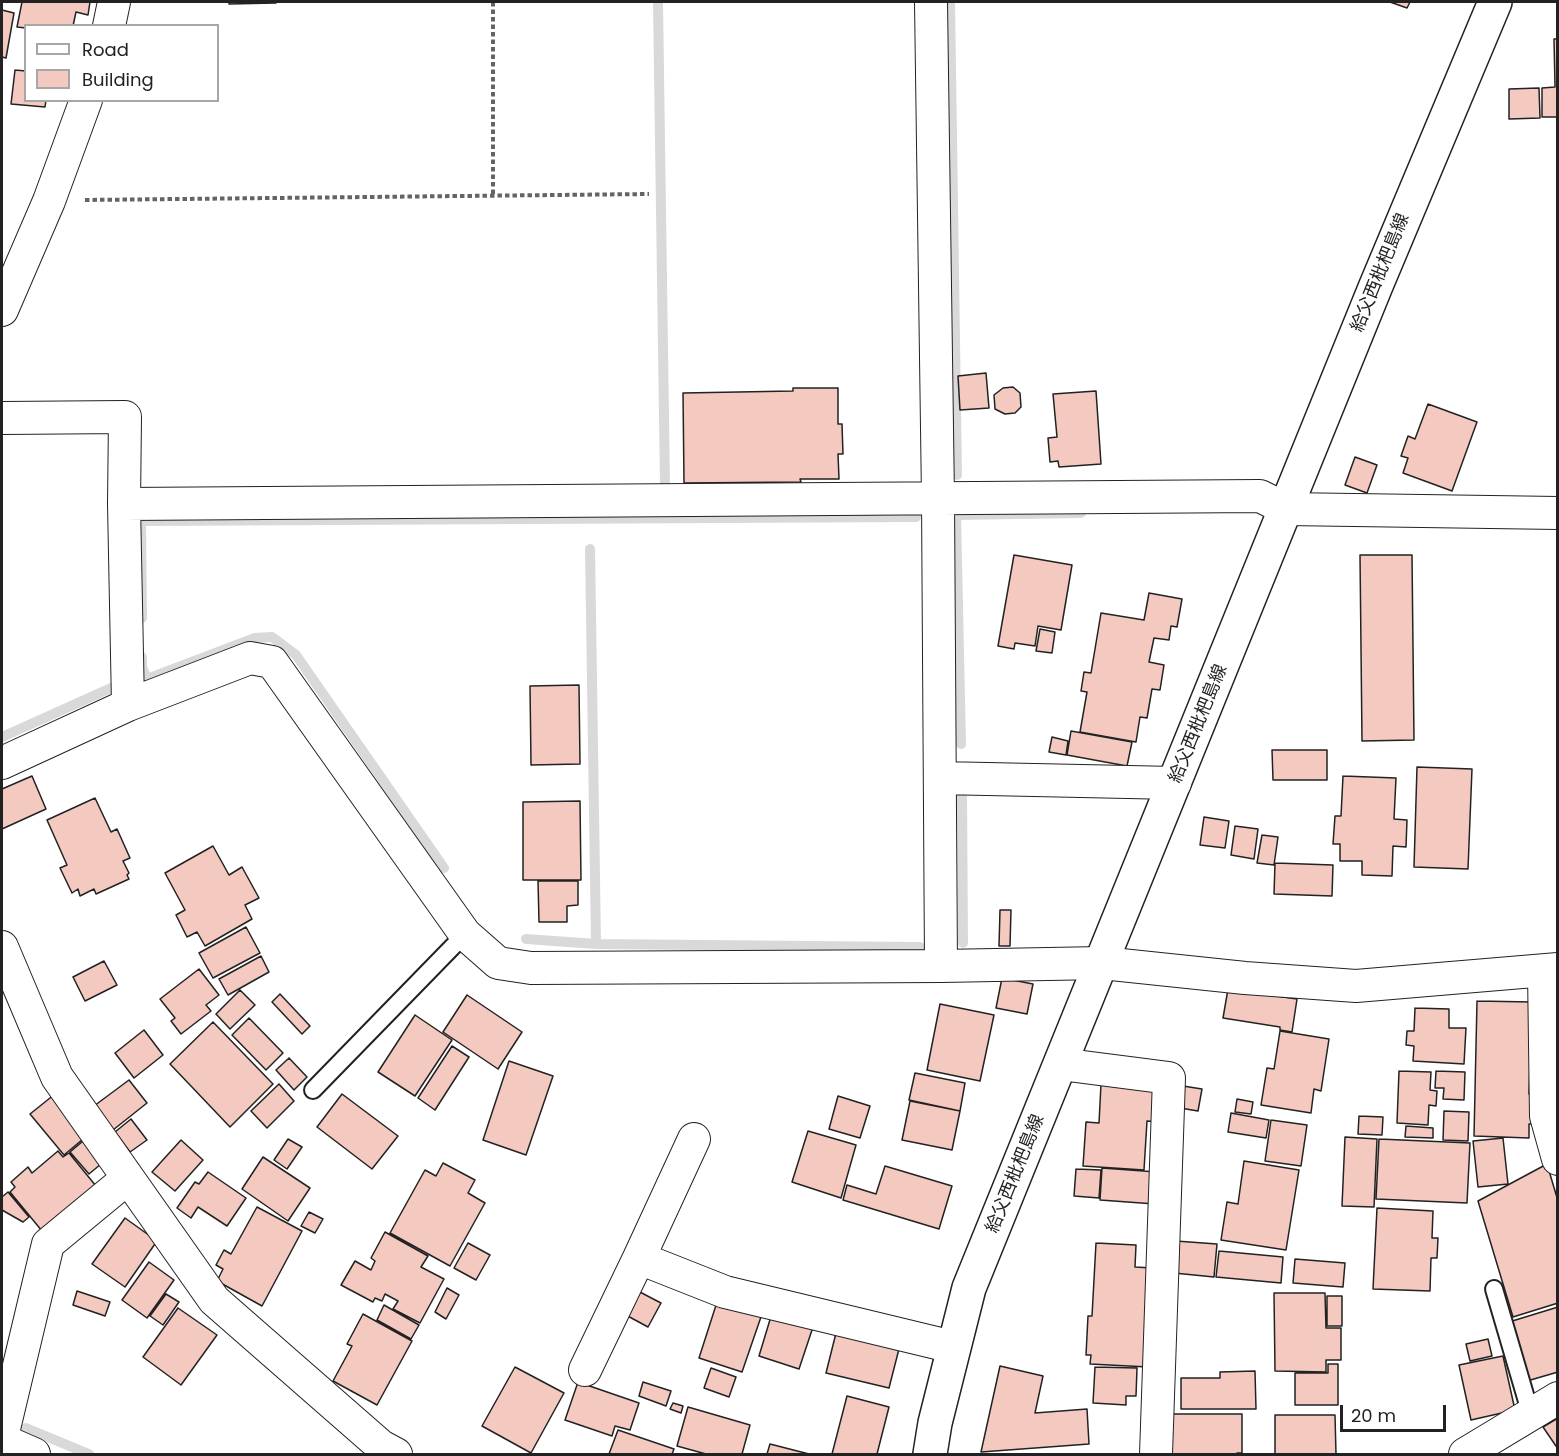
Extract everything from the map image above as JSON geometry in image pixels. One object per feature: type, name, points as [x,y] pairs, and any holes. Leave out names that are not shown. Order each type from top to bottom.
[{"type":"main road","name":"給父西枇杷島線","points":[[930,1455],[935,1423],[969,1288],[1379,278],[1495,2]]},
{"type":"street","points":[[109,24],[114,2]]},
{"type":"street","points":[[931,2],[938,499],[941,966]]},
{"type":"street","points":[[2,310],[49,201],[85,102]]},
{"type":"street","points":[[2,418],[125,417],[124,504],[128,705]]},
{"type":"street","points":[[124,504],[1260,496],[1286,509],[1557,513]]},
{"type":"street","points":[[2,763],[128,705],[250,658],[272,662],[465,934],[498,963],[531,968],[1102,963],[1245,978],[1356,986],[1551,970],[1546,1116],[1557,1159]]},
{"type":"street","points":[[940,778],[1175,783]]},
{"type":"street","points":[[2,947],[57,1077],[213,1300],[381,1446],[396,1455]]},
{"type":"street","points":[[1060,1064],[1169,1078],[1156,1455]]},
{"type":"street","points":[[585,1370],[694,1139]]},
{"type":"street","points":[[34,1455],[2,1439],[48,1244],[128,1179]]},
{"type":"street","points":[[639,1258],[725,1292],[954,1347]]},
{"type":"street","points":[[1465,1455],[1557,1398]]},
{"type":"lane","points":[[313,1090],[465,934]]},
{"type":"lane","points":[[1494,1289],[1531,1415]]},
{"type":"path","points":[[493,2],[494,195]]},
{"type":"path","points":[[49,201],[649,194]]},
{"type":"building","points":[[22,2],[90,2],[88,15],[76,12],[73,24],[24,24],[24,28],[17,27]]},
{"type":"building","points":[[229,2],[276,2],[276,3],[229,4]]},
{"type":"building","points":[[1390,2],[1410,2],[1407,8]]},
{"type":"building","points":[[2,10],[14,13],[6,58],[2,57]]},
{"type":"building","points":[[1554,39],[1558,39],[1558,117],[1542,117],[1542,88],[1555,87]]},
{"type":"building","points":[[15,70],[24,71],[24,102],[46,102],[45,107],[11,104]]},
{"type":"building","points":[[1539,88],[1540,118],[1509,119],[1509,89]]},
{"type":"building","points":[[986,373],[989,408],[960,410],[958,376]]},
{"type":"building","points":[[1013,387],[1020,393],[1021,407],[1015,413],[1005,414],[995,409],[994,395],[1003,388]]},
{"type":"building","points":[[793,388],[838,388],[838,424],[842,424],[843,454],[838,454],[839,479],[800,479],[801,482],[684,483],[683,393],[793,391]]},
{"type":"building","points":[[1096,391],[1101,464],[1059,467],[1058,461],[1050,462],[1048,438],[1057,437],[1053,394]]},
{"type":"building","points":[[1428,404],[1477,422],[1452,491],[1403,473],[1408,458],[1401,456],[1408,436],[1415,439]]},
{"type":"building","points":[[1355,457],[1377,465],[1367,493],[1345,485]]},
{"type":"building","points":[[1014,555],[1072,565],[1061,630],[1038,626],[1035,646],[1015,643],[1014,649],[998,646]]},
{"type":"building","points":[[1360,555],[1412,555],[1414,740],[1362,741]]},
{"type":"building","points":[[1149,593],[1182,599],[1177,627],[1171,626],[1169,640],[1154,638],[1149,662],[1164,665],[1160,690],[1152,689],[1147,718],[1140,717],[1136,742],[1080,732],[1087,692],[1081,691],[1084,672],[1091,673],[1101,613],[1144,620]]},
{"type":"building","points":[[1040,629],[1055,632],[1052,653],[1036,651]]},
{"type":"building","points":[[579,685],[580,764],[531,765],[530,686]]},
{"type":"building","points":[[1071,731],[1132,742],[1127,766],[1067,755]]},
{"type":"building","points":[[1052,737],[1068,741],[1066,755],[1049,752]]},
{"type":"building","points":[[1272,750],[1327,750],[1327,780],[1273,780]]},
{"type":"building","points":[[1417,767],[1472,769],[1468,869],[1414,867]]},
{"type":"building","points":[[32,776],[46,809],[2,829],[2,789]]},
{"type":"building","points":[[1343,776],[1396,778],[1394,819],[1407,820],[1406,847],[1393,846],[1392,876],[1362,875],[1362,861],[1340,861],[1340,844],[1333,844],[1335,816],[1341,816]]},
{"type":"building","points":[[95,798],[111,832],[117,829],[130,858],[123,861],[129,873],[127,875],[129,879],[96,894],[94,889],[80,896],[78,889],[72,893],[60,868],[67,865],[47,820]]},
{"type":"building","points":[[580,801],[581,880],[523,880],[523,802]]},
{"type":"building","points":[[1204,817],[1229,821],[1225,848],[1200,845]]},
{"type":"building","points":[[1235,826],[1258,829],[1254,859],[1231,855]]},
{"type":"building","points":[[1262,835],[1278,837],[1274,865],[1257,863]]},
{"type":"building","points":[[213,846],[229,875],[242,867],[259,898],[245,905],[252,919],[205,946],[197,932],[187,937],[176,915],[185,910],[165,873]]},
{"type":"building","points":[[1275,863],[1333,865],[1332,896],[1274,894]]},
{"type":"building","points":[[538,881],[578,881],[578,905],[567,906],[567,922],[539,922]]},
{"type":"building","points":[[1000,910],[1011,910],[1010,946],[999,946]]},
{"type":"building","points":[[246,927],[260,953],[213,978],[199,953]]},
{"type":"building","points":[[261,956],[269,972],[228,995],[219,979]]},
{"type":"building","points":[[104,961],[117,985],[85,1001],[73,977]]},
{"type":"building","points":[[199,969],[219,995],[206,1005],[211,1011],[181,1034],[171,1021],[175,1018],[160,999]]},
{"type":"building","points":[[1002,978],[1033,984],[1027,1014],[996,1008]]},
{"type":"building","points":[[1228,989],[1297,999],[1292,1032],[1280,1030],[1280,1027],[1223,1018]]},
{"type":"building","points":[[240,990],[255,1005],[230,1029],[216,1014]]},
{"type":"building","points":[[280,994],[310,1026],[302,1034],[272,1002]]},
{"type":"building","points":[[467,995],[522,1032],[498,1069],[443,1032]]},
{"type":"building","points":[[1477,1001],[1532,1002],[1529,1094],[1536,1095],[1535,1124],[1529,1124],[1529,1138],[1474,1136]]},
{"type":"building","points":[[940,1004],[994,1015],[980,1081],[927,1070]]},
{"type":"building","points":[[1415,1008],[1449,1009],[1449,1028],[1466,1028],[1464,1064],[1413,1061],[1414,1046],[1406,1045],[1407,1031],[1414,1031]]},
{"type":"building","points":[[415,1015],[452,1040],[415,1096],[378,1072]]},
{"type":"building","points":[[249,1018],[283,1053],[266,1070],[232,1035]]},
{"type":"building","points":[[213,1022],[273,1084],[230,1127],[170,1064]]},
{"type":"building","points":[[144,1030],[163,1055],[134,1078],[115,1053]]},
{"type":"building","points":[[1280,1031],[1329,1039],[1321,1091],[1314,1089],[1311,1113],[1261,1105],[1267,1068],[1274,1069]]},
{"type":"building","points":[[452,1046],[469,1057],[435,1110],[418,1098]]},
{"type":"building","points":[[289,1058],[307,1077],[294,1090],[276,1070]]},
{"type":"building","points":[[509,1061],[553,1076],[526,1155],[483,1140]]},
{"type":"building","points":[[1399,1071],[1431,1072],[1430,1090],[1437,1091],[1436,1106],[1429,1105],[1428,1125],[1397,1123]]},
{"type":"building","points":[[1436,1071],[1465,1072],[1464,1100],[1443,1099],[1444,1088],[1435,1088]]},
{"type":"building","points":[[915,1073],[965,1083],[960,1111],[909,1100]]},
{"type":"building","points":[[129,1080],[147,1103],[113,1130],[94,1106]]},
{"type":"building","points":[[279,1084],[294,1101],[267,1128],[251,1111]]},
{"type":"building","points":[[1101,1084],[1161,1088],[1159,1122],[1147,1121],[1144,1170],[1083,1166],[1086,1122],[1099,1123]]},
{"type":"building","points":[[1183,1086],[1202,1089],[1198,1111],[1180,1108]]},
{"type":"building","points":[[55,1094],[89,1134],[64,1155],[30,1114]]},
{"type":"building","points":[[342,1094],[398,1136],[372,1169],[317,1127]]},
{"type":"building","points":[[838,1096],[870,1106],[860,1138],[829,1129]]},
{"type":"building","points":[[1237,1099],[1253,1102],[1251,1114],[1235,1112]]},
{"type":"building","points":[[910,1101],[960,1111],[952,1150],[902,1140]]},
{"type":"building","points":[[1444,1111],[1469,1112],[1468,1141],[1443,1140]]},
{"type":"building","points":[[1231,1113],[1269,1120],[1266,1138],[1228,1132]]},
{"type":"building","points":[[1359,1116],[1383,1117],[1382,1135],[1358,1134]]},
{"type":"building","points":[[131,1119],[147,1140],[130,1152],[115,1132]]},
{"type":"building","points":[[1271,1120],[1307,1125],[1301,1166],[1265,1161]]},
{"type":"building","points":[[1406,1126],[1433,1128],[1433,1138],[1405,1137]]},
{"type":"building","points":[[808,1131],[856,1145],[841,1198],[792,1182]]},
{"type":"building","points":[[89,1136],[107,1159],[89,1174],[70,1152]]},
{"type":"building","points":[[1345,1137],[1377,1139],[1374,1207],[1342,1206]]},
{"type":"building","points":[[1503,1138],[1508,1184],[1478,1187],[1473,1141]]},
{"type":"building","points":[[288,1139],[302,1147],[287,1169],[274,1160]]},
{"type":"building","points":[[1379,1139],[1470,1143],[1467,1203],[1376,1199]]},
{"type":"building","points":[[181,1140],[203,1160],[175,1191],[152,1172]]},
{"type":"building","points":[[58,1151],[63,1157],[69,1153],[96,1186],[42,1231],[10,1192],[15,1187],[11,1182],[28,1167],[32,1173]]},
{"type":"building","points":[[263,1157],[310,1188],[288,1221],[242,1189]]},
{"type":"building","points":[[1244,1161],[1299,1170],[1286,1250],[1221,1240],[1227,1202],[1238,1204]]},
{"type":"building","points":[[443,1163],[475,1180],[468,1193],[485,1203],[450,1266],[390,1233],[425,1170],[436,1176]]},
{"type":"building","points":[[1547,1164],[1558,1201],[1558,1303],[1513,1317],[1478,1201]]},
{"type":"building","points":[[885,1166],[952,1186],[939,1229],[843,1200],[847,1185],[876,1194]]},
{"type":"building","points":[[1102,1168],[1157,1172],[1155,1204],[1100,1200]]},
{"type":"building","points":[[1076,1169],[1101,1170],[1099,1198],[1074,1196]]},
{"type":"building","points":[[208,1172],[246,1198],[227,1226],[198,1207],[191,1218],[177,1208],[195,1182],[199,1184]]},
{"type":"building","points":[[8,1192],[29,1217],[23,1222],[2,1210],[2,1197]]},
{"type":"building","points":[[257,1207],[302,1231],[262,1306],[217,1281],[223,1269],[216,1265],[224,1250],[231,1254]]},
{"type":"building","points":[[1377,1208],[1433,1211],[1432,1238],[1438,1238],[1437,1258],[1431,1258],[1430,1291],[1373,1289]]},
{"type":"building","points":[[309,1212],[323,1219],[315,1233],[301,1226]]},
{"type":"building","points":[[125,1218],[157,1241],[125,1287],[92,1264]]},
{"type":"building","points":[[385,1232],[428,1256],[421,1267],[444,1279],[420,1323],[393,1309],[398,1301],[385,1294],[382,1301],[375,1298],[373,1302],[341,1285],[355,1261],[371,1270],[375,1261],[371,1258]]},
{"type":"building","points":[[1176,1241],[1217,1244],[1214,1277],[1174,1273]]},
{"type":"building","points":[[468,1243],[490,1255],[476,1280],[454,1268]]},
{"type":"building","points":[[1096,1243],[1136,1245],[1135,1267],[1152,1268],[1148,1367],[1090,1364],[1091,1355],[1086,1355],[1088,1316],[1092,1316]]},
{"type":"building","points":[[1219,1251],[1283,1257],[1281,1283],[1216,1277]]},
{"type":"building","points":[[1295,1259],[1345,1263],[1343,1287],[1293,1283]]},
{"type":"building","points":[[149,1262],[174,1280],[147,1318],[122,1300]]},
{"type":"building","points":[[447,1288],[459,1295],[446,1319],[435,1312]]},
{"type":"building","points":[[636,1290],[661,1303],[648,1327],[624,1314]]},
{"type":"building","points":[[77,1291],[110,1302],[105,1316],[73,1305]]},
{"type":"building","points":[[1274,1293],[1325,1293],[1326,1328],[1341,1328],[1341,1360],[1326,1360],[1326,1372],[1275,1371]]},
{"type":"building","points":[[166,1294],[179,1302],[163,1325],[150,1316]]},
{"type":"building","points":[[1327,1296],[1342,1296],[1342,1326],[1327,1326]]},
{"type":"building","points":[[718,1299],[762,1314],[742,1372],[699,1358]]},
{"type":"building","points":[[384,1305],[419,1325],[411,1339],[377,1320]]},
{"type":"building","points":[[1558,1307],[1558,1372],[1527,1381],[1509,1322]]},
{"type":"building","points":[[178,1308],[217,1335],[181,1385],[143,1357]]},
{"type":"building","points":[[772,1313],[813,1327],[799,1369],[759,1356]]},
{"type":"building","points":[[363,1314],[412,1341],[377,1405],[333,1381],[352,1346],[347,1344]]},
{"type":"building","points":[[837,1329],[900,1345],[889,1388],[826,1373]]},
{"type":"building","points":[[1488,1339],[1492,1356],[1470,1361],[1466,1344]]},
{"type":"building","points":[[1503,1356],[1515,1410],[1471,1420],[1459,1365]]},
{"type":"building","points":[[1328,1364],[1338,1364],[1338,1405],[1295,1405],[1295,1373],[1328,1373]]},
{"type":"building","points":[[1000,1366],[1043,1376],[1035,1413],[1087,1409],[1089,1444],[981,1452]]},
{"type":"building","points":[[515,1367],[564,1393],[531,1453],[482,1426]]},
{"type":"building","points":[[1095,1367],[1137,1368],[1136,1396],[1126,1396],[1126,1405],[1093,1403]]},
{"type":"building","points":[[711,1368],[736,1377],[729,1397],[704,1388]]},
{"type":"building","points":[[1255,1371],[1256,1409],[1181,1409],[1181,1378],[1220,1378],[1220,1372]]},
{"type":"building","points":[[578,1382],[639,1403],[630,1430],[615,1426],[612,1436],[565,1420]]},
{"type":"building","points":[[643,1382],[671,1391],[666,1406],[639,1396]]},
{"type":"building","points":[[847,1396],[889,1407],[877,1454],[832,1454]]},
{"type":"building","points":[[673,1403],[683,1406],[681,1413],[670,1409]]},
{"type":"building","points":[[688,1407],[750,1425],[742,1454],[706,1454],[677,1446]]},
{"type":"building","points":[[1167,1414],[1242,1414],[1242,1453],[1167,1454]]},
{"type":"building","points":[[1275,1415],[1335,1415],[1336,1454],[1275,1454]]},
{"type":"building","points":[[1558,1418],[1558,1449],[1543,1427]]},
{"type":"building","points":[[618,1430],[674,1449],[672,1454],[609,1454]]},
{"type":"building","points":[[770,1444],[809,1454],[767,1454]]},
{"type":"waterway","points":[[658,2],[665,487]]},
{"type":"waterway","points":[[950,2],[957,475]]},
{"type":"waterway","points":[[961,744],[956,515],[1081,513]]},
{"type":"waterway","points":[[142,618],[141,521],[916,517]]},
{"type":"waterway","points":[[590,549],[596,944]]},
{"type":"waterway","points":[[142,657],[142,667],[147,679],[255,638],[272,637],[296,655],[444,868]]},
{"type":"waterway","points":[[2,737],[111,688]]},
{"type":"waterway","points":[[962,794],[963,943]]},
{"type":"waterway","points":[[526,939],[596,944],[920,947]]},
{"type":"waterway","points":[[26,1428],[89,1454]]}]
